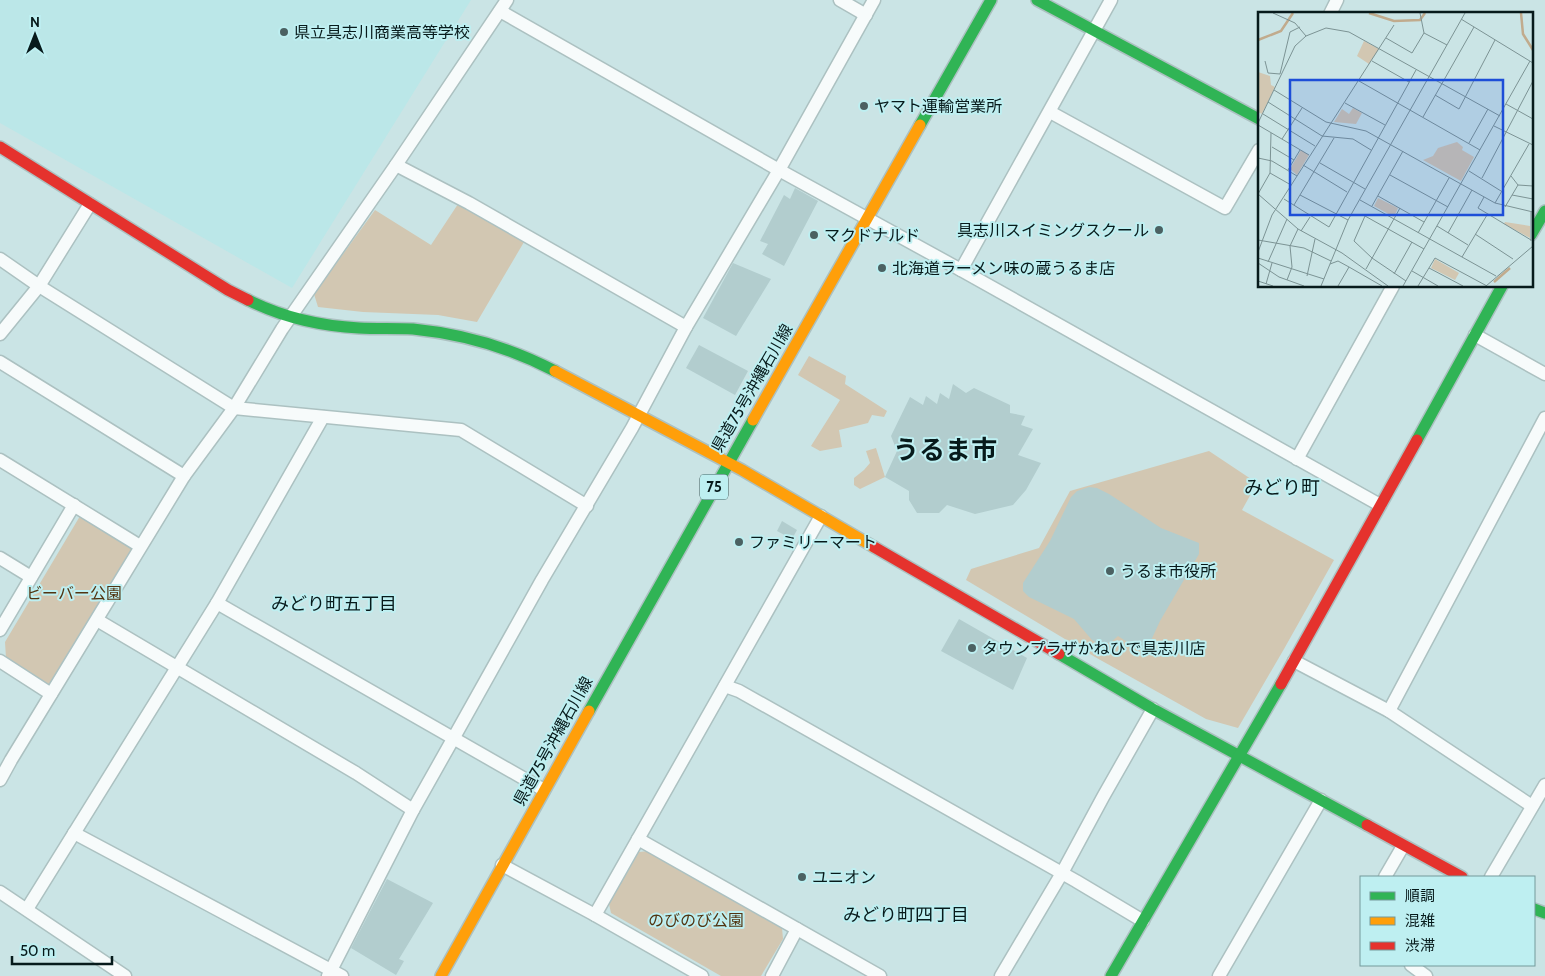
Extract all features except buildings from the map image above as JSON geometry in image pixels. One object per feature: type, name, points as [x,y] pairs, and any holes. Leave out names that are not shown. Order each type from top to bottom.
[{"type":"street","points":[[0,780],[5,757],[51,694],[184,476],[234,408],[290,317],[396,166],[507,0]]},
{"type":"street","points":[[840,0],[866,15]]},
{"type":"street","points":[[74,833],[334,974],[413,810],[542,580],[632,428],[686,327],[779,170],[874,0]]},
{"type":"street","name":"県道75号沖縄石川線","points":[[441,976],[866,218],[991,0]]},
{"type":"street","points":[[1037,0],[1093,32],[1258,118]]},
{"type":"street","points":[[961,270],[1111,0]]},
{"type":"street","points":[[1331,12],[1337,0]]},
{"type":"street","points":[[500,11],[779,170],[1380,505]]},
{"type":"street","points":[[1050,112],[1225,208],[1258,152]]},
{"type":"street","points":[[0,147],[228,290],[260,306],[290,317],[333,326],[432,331],[474,338],[530,358],[728,463],[1153,709],[1460,876]]},
{"type":"street","points":[[396,166],[469,202],[686,327]]},
{"type":"street","points":[[0,334],[39,286],[90,204]]},
{"type":"street","points":[[1532,233],[1545,211]]},
{"type":"street","points":[[0,259],[39,286],[234,408],[461,430],[587,506]]},
{"type":"street","points":[[1297,459],[1392,288]]},
{"type":"street","points":[[1112,976],[1294,661],[1501,288]]},
{"type":"street","points":[[1475,335],[1545,374]]},
{"type":"street","points":[[0,362],[184,476]]},
{"type":"street","points":[[27,909],[217,603],[323,417]]},
{"type":"street","points":[[1389,711],[1545,418]]},
{"type":"street","points":[[0,460],[140,546]]},
{"type":"street","points":[[0,630],[74,505]]},
{"type":"street","points":[[595,914],[821,516]]},
{"type":"street","points":[[0,558],[31,576]]},
{"type":"street","points":[[217,603],[544,790]]},
{"type":"street","points":[[97,620],[356,773],[413,810]]},
{"type":"street","points":[[0,661],[51,694]]},
{"type":"street","points":[[1294,661],[1389,711],[1532,806]]},
{"type":"street","points":[[725,686],[739,691],[1144,921]]},
{"type":"street","points":[[1001,976],[1062,873],[1153,709]]},
{"type":"street","points":[[1492,876],[1545,784]]},
{"type":"street","points":[[1219,976],[1321,800]]},
{"type":"street","points":[[638,839],[880,976]]},
{"type":"street","points":[[1386,876],[1403,846]]},
{"type":"street","points":[[502,865],[595,914],[702,976]]},
{"type":"street","points":[[0,892],[125,976]]},
{"type":"street","points":[[772,976],[797,929]]},
{"type":"street","points":[[1413,966],[1426,976]]},
{"type":"shaded area","points":[[0,0],[471,0],[292,288],[0,123]]},
{"type":"green space","points":[[458,204],[524,242],[477,322],[438,315],[363,312],[318,307],[314,294],[375,210],[431,245]]},
{"type":"green space","points":[[809,356],[846,376],[845,384],[887,411],[884,417],[872,415],[868,423],[839,430],[842,447],[820,451],[811,446],[840,400],[798,375]]},
{"type":"green space","points":[[876,448],[885,477],[860,489],[854,485],[854,478],[870,463],[866,451]]},
{"type":"green space","points":[[1209,451],[1257,483],[1242,510],[1334,560],[1238,728],[1206,719],[1095,657],[966,580],[971,569],[1039,548],[1070,491]]},
{"type":"green space","name":"ビーバー公園","points":[[83,511],[140,546],[55,688],[6,658],[5,642]]},
{"type":"green space","name":"のびのび公園","points":[[649,851],[782,928],[783,939],[761,976],[721,976],[611,913],[609,904],[639,852]]},
{"type":"traffic: fast","points":[[920,125],[991,0]]},
{"type":"traffic: fast","points":[[1037,0],[1258,118]]},
{"type":"traffic: fast","points":[[1532,233],[1545,211]]},
{"type":"traffic: fast","points":[[1417,440],[1501,288]]},
{"type":"traffic: fast","points":[[248,300],[288,316],[316,323],[359,328],[413,329],[468,338],[503,348],[555,371]]},
{"type":"traffic: fast","points":[[589,711],[753,420]]},
{"type":"traffic: fast","points":[[1059,654],[1153,709],[1367,825]]},
{"type":"traffic: fast","points":[[1111,976],[1281,684]]},
{"type":"traffic: fast","points":[[1535,909],[1545,913]]},
{"type":"traffic: slow","points":[[753,420],[920,125]]},
{"type":"traffic: slow","points":[[555,371],[742,470],[874,547]]},
{"type":"traffic: slow","points":[[441,976],[589,711]]},
{"type":"traffic: jam","points":[[0,147],[228,290],[248,300]]},
{"type":"traffic: jam","points":[[1281,684],[1417,440]]},
{"type":"traffic: jam","points":[[874,547],[1059,654]]},
{"type":"traffic: jam","points":[[1367,825],[1460,876]]},
{"type":"place","name":"県立具志川商業高等学校","points":[[284,32]]},
{"type":"place","name":"ヤマト運輸営業所","points":[[864,106]]},
{"type":"place","name":"具志川スイミングスクール","points":[[1159,230]]},
{"type":"place","name":"マクドナルド","points":[[814,235]]},
{"type":"place","name":"北海道ラーメン味の蔵うるま店","points":[[882,268]]},
{"type":"place","name":"ファミリーマート","points":[[739,542]]},
{"type":"place","name":"うるま市役所","points":[[1110,571]]},
{"type":"place","name":"タウンプラザかねひで具志川店","points":[[972,648]]},
{"type":"place","name":"ユニオン","points":[[802,877]]},
{"type":"district","name":"うるま市","points":[[945,450]]},
{"type":"district","name":"みどり町","points":[[1282,487]]},
{"type":"district","name":"みどり町五丁目","points":[[334,604]]},
{"type":"district","name":"みどり町四丁目","points":[[906,915]]}]
